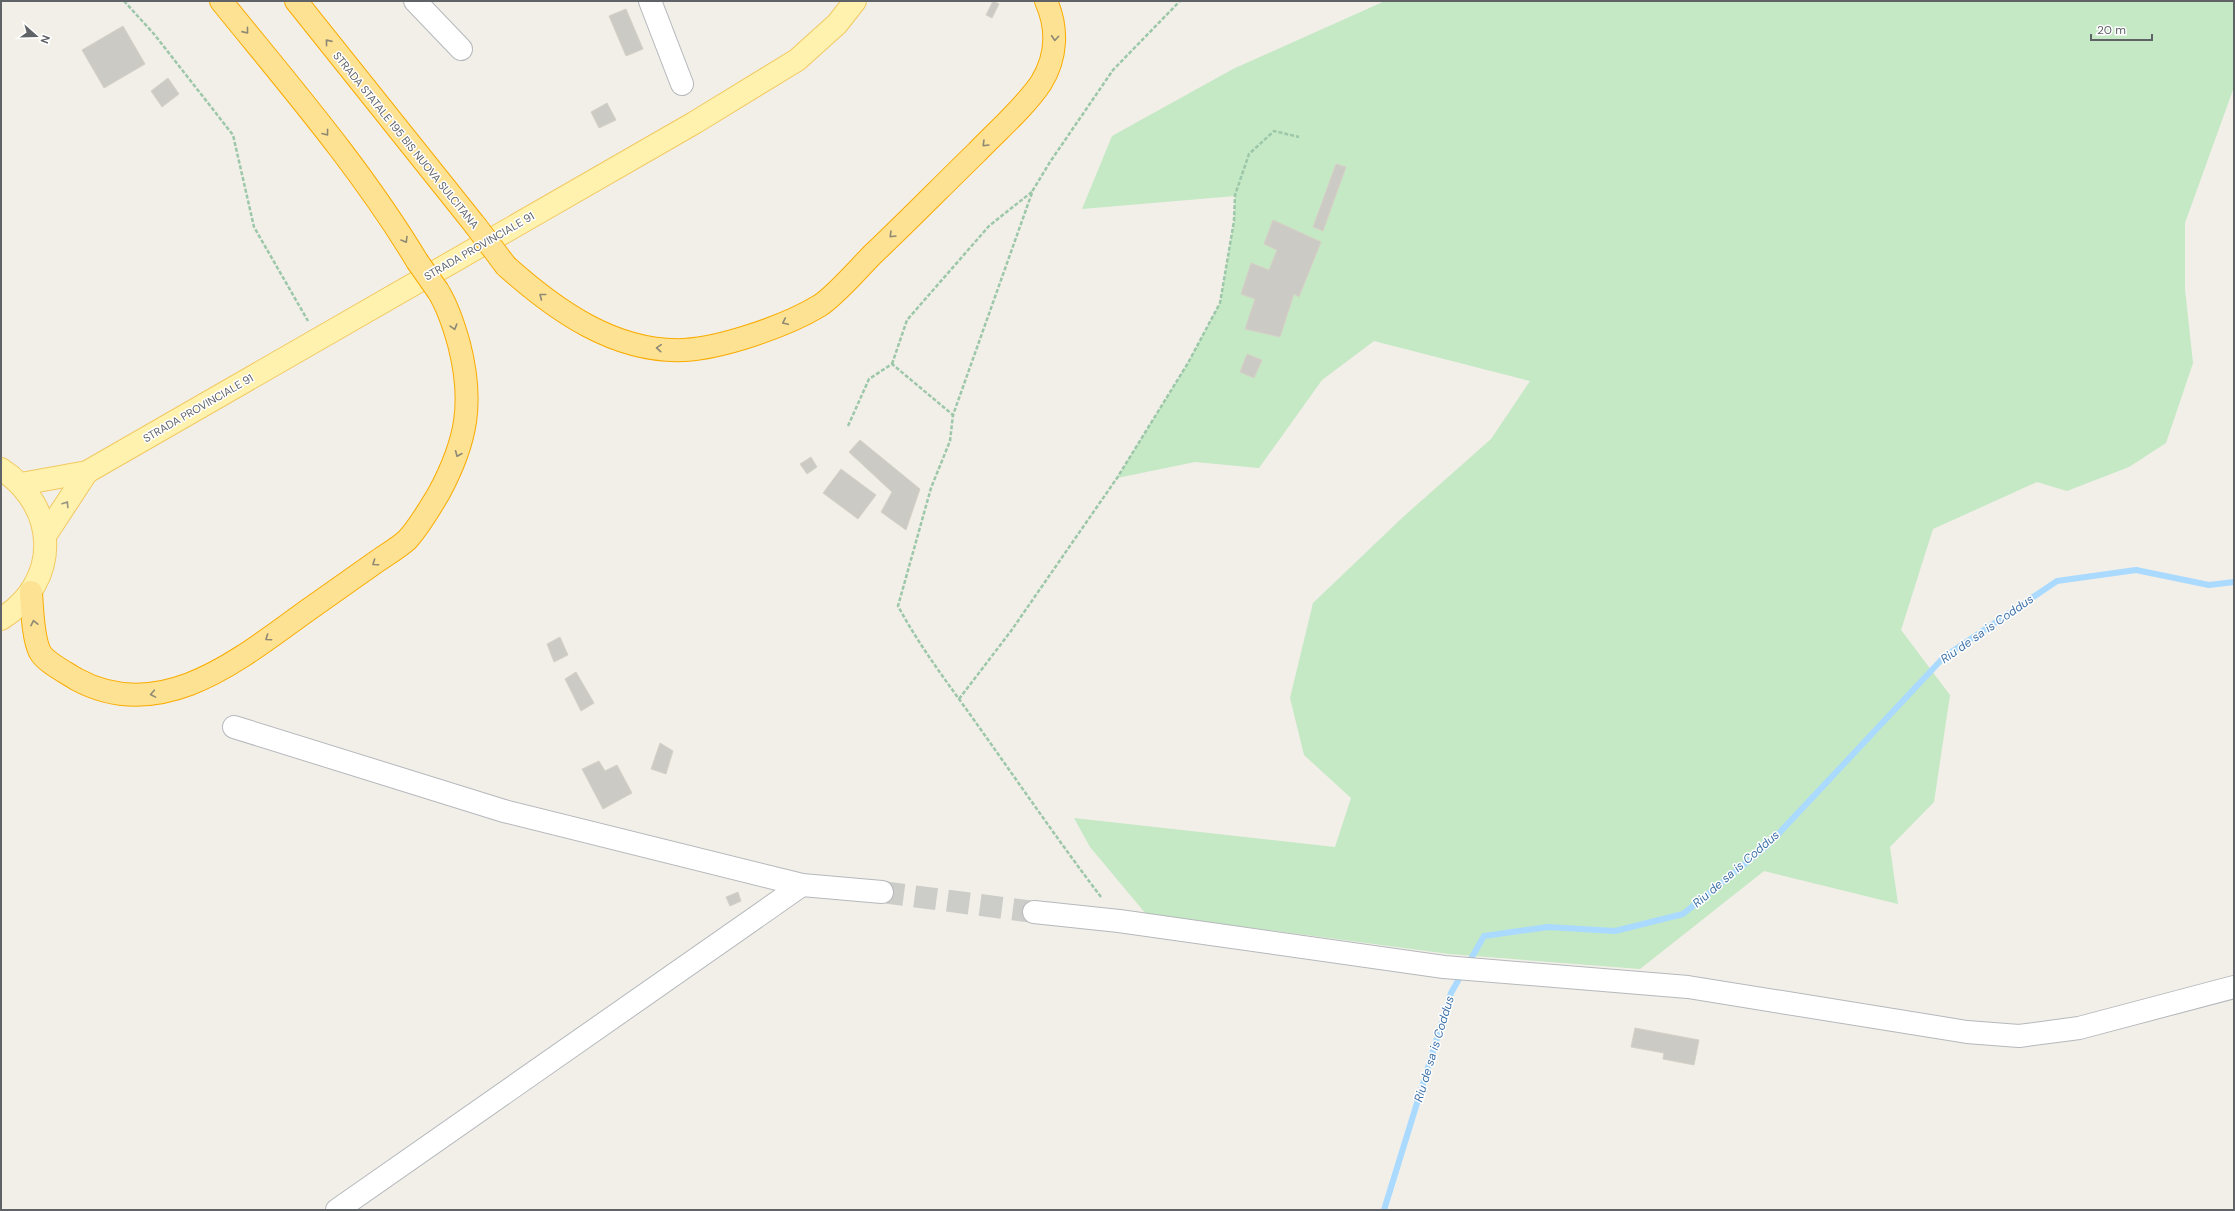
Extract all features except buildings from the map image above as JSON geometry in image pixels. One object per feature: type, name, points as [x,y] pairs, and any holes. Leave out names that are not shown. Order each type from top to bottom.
[{"type":"highway","points":[[31,592],[32,616],[40,653],[55,666],[82,682],[119,694],[148,696],[175,690],[237,660],[406,540],[431,506],[449,474],[461,446],[467,416],[466,388],[461,354],[453,322],[438,291],[417,261],[392,220],[292,88],[222,1]]},
{"type":"highway","name":"STRADA STATALE 195 BIS NUOVA SULCITANA","points":[[296,1],[512,271],[576,319],[607,336],[649,348],[684,350],[721,343],[769,330],[820,306],[992,137],[1041,83],[1050,61],[1056,38],[1054,20],[1046,1]]},
{"type":"main road","name":"STRADA PROVINCIALE 91","points":[[21,484],[87,472],[694,123],[797,60],[837,24],[856,1]]},
{"type":"main road","points":[[1,469],[21,484],[33,499],[41,517],[45,536],[45,556],[40,575],[31,592],[14,610],[1,619]]},
{"type":"main road","name":"STRADA PROVINCIALE 91","points":[[45,536],[87,472]]},
{"type":"street","points":[[415,1],[461,49]]},
{"type":"street","points":[[650,1],[682,84]]},
{"type":"street","points":[[234,727],[504,811],[802,885],[882,892]]},
{"type":"street","points":[[337,1210],[802,885]]},
{"type":"street","points":[[1034,912],[1119,921],[1465,968],[1688,988],[1967,1032],[2019,1036],[2079,1028],[2234,987]]},
{"type":"path","points":[[124,1],[154,34],[233,135],[254,227],[319,338]]},
{"type":"path","points":[[1119,921],[1062,846],[912,633],[898,606],[932,488],[950,441],[953,415],[1033,190],[1050,162],[1113,70],[1180,1]]},
{"type":"path","points":[[959,699],[1011,631],[1118,478],[1188,363],[1220,303],[1234,221],[1235,195],[1249,154],[1274,131],[1299,137]]},
{"type":"path","points":[[848,426],[870,379],[892,364],[907,320],[989,226],[1033,190]]},
{"type":"path","points":[[892,364],[953,415]]},
{"type":"green space","points":[[1385,1],[2234,1],[2234,87],[2185,223],[2185,289],[2193,363],[2166,443],[2129,467],[2067,491],[2037,482],[1933,529],[1901,630],[1950,695],[1934,802],[1890,847],[1898,904],[1764,871],[1640,969],[1449,954],[1146,914],[1090,847],[1074,818],[1335,847],[1351,798],[1304,755],[1290,698],[1313,603],[1402,518],[1491,439],[1530,381],[1374,341],[1322,380],[1259,468],[1195,462],[1117,478],[1188,363],[1220,303],[1234,221],[1235,196],[1082,209],[1112,136],[1233,69]]},
{"type":"waterway","name":"Riu de sa is Coddus","points":[[1468,964],[1484,936],[1548,927],[1615,931],[1683,914],[1767,846],[1944,657],[2057,581],[2136,570],[2209,585],[2234,582]]},
{"type":"waterway","name":"Riu de sa is Coddus","points":[[1384,1210],[1451,993],[1463,972]]},
{"type":"tunnel","points":[[882,892],[1034,912]]}]
